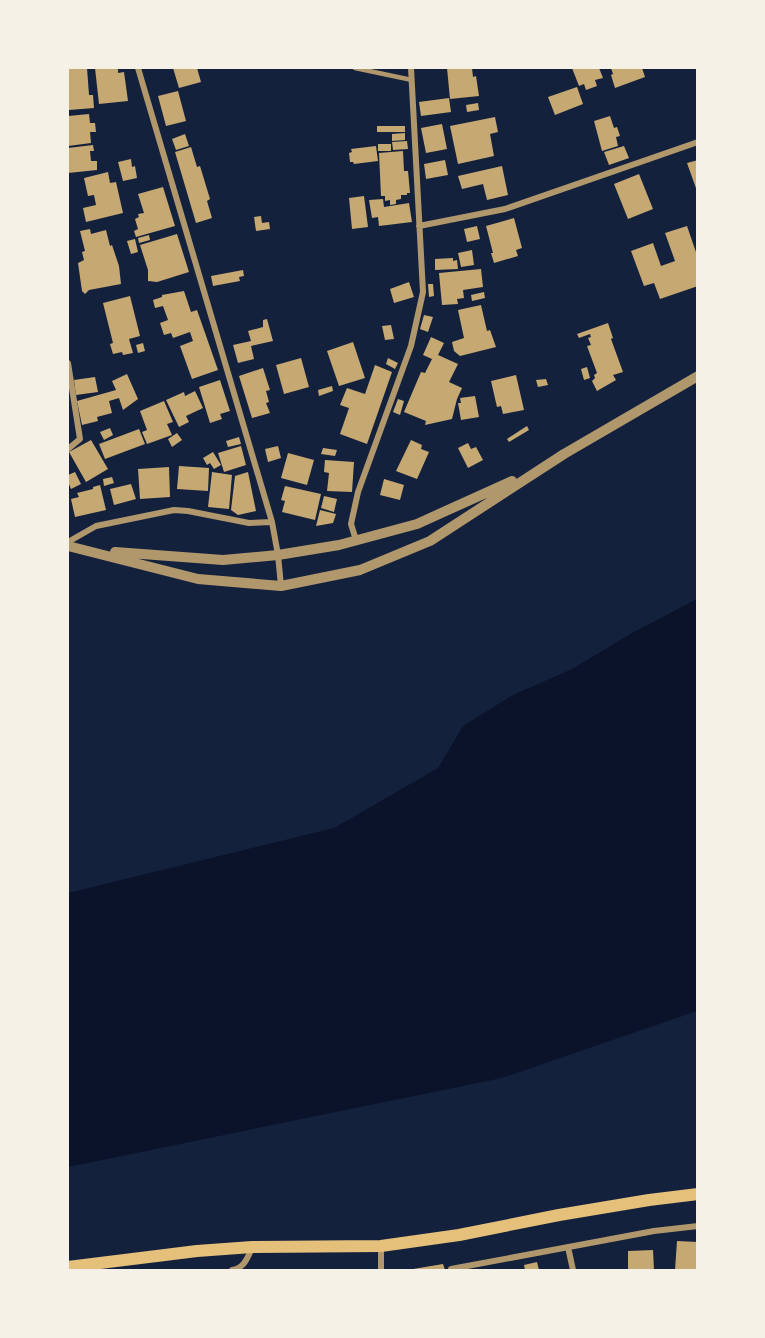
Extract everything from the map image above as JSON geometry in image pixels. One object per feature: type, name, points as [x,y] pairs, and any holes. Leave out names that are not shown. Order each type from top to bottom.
[{"type":"main road","points":[[68,1267],[197,1251],[252,1247],[381,1246],[459,1235],[638,1202],[698,1194]]},
{"type":"street","points":[[138,68],[272,522],[281,586]]},
{"type":"street","points":[[356,540],[351,524],[358,492],[411,346],[423,292],[411,68]]},
{"type":"street","points":[[419,226],[505,209],[698,142]]},
{"type":"street","points":[[68,363],[80,439],[68,449]]},
{"type":"street","points":[[70,545],[198,579],[281,586],[360,570],[430,541],[564,454],[698,376]]},
{"type":"street","points":[[70,545],[142,555],[223,560],[278,555],[339,545],[417,524],[496,489],[564,454]]},
{"type":"street","points":[[70,545],[96,526],[174,510],[249,524],[272,522]]},
{"type":"street","points":[[451,1269],[698,1226]]},
{"type":"street","points":[[381,1246],[381,1270]]},
{"type":"street","points":[[232,1270],[238,1269],[246,1262],[252,1247]]},
{"type":"street","points":[[568,1247],[573,1270]]},
{"type":"lane","points":[[355,68],[412,80]]},
{"type":"water","points":[[697,599],[697,1011],[502,1078],[68,1167],[68,893],[334,828],[438,768],[463,726],[513,695],[572,669],[632,633]]},
{"type":"building","points":[[68,68],[87,68],[89,95],[93,95],[94,108],[69,110]]},
{"type":"building","points":[[95,68],[118,68],[118,73],[124,72],[128,101],[99,104]]},
{"type":"building","points":[[173,68],[197,68],[201,82],[179,88]]},
{"type":"building","points":[[447,68],[472,68],[473,77],[476,76],[479,96],[450,99]]},
{"type":"building","points":[[572,68],[599,68],[603,78],[595,80],[597,86],[586,90],[584,84],[579,86]]},
{"type":"building","points":[[611,68],[642,68],[645,77],[615,88]]},
{"type":"building","points":[[577,87],[583,104],[555,115],[548,97]]},
{"type":"building","points":[[178,91],[186,121],[166,126],[158,96]]},
{"type":"building","points":[[449,98],[451,112],[421,116],[419,102]]},
{"type":"building","points":[[478,103],[479,110],[467,112],[466,105]]},
{"type":"building","points":[[89,114],[90,123],[95,123],[96,132],[90,132],[91,143],[68,146],[68,116]]},
{"type":"building","points":[[610,116],[620,136],[616,137],[618,146],[602,151],[594,121]]},
{"type":"building","points":[[495,117],[498,132],[490,134],[494,156],[458,164],[450,126]]},
{"type":"building","points":[[442,124],[447,149],[426,153],[421,128]]},
{"type":"building","points":[[377,126],[405,126],[405,132],[377,132]]},
{"type":"building","points":[[405,133],[405,140],[392,141],[392,134]]},
{"type":"building","points":[[185,134],[189,146],[176,150],[172,139]]},
{"type":"building","points":[[407,141],[408,149],[393,150],[392,142]]},
{"type":"building","points":[[378,144],[391,144],[391,151],[378,151]]},
{"type":"building","points":[[93,145],[94,151],[90,151],[91,161],[97,161],[97,170],[68,173],[68,148]]},
{"type":"building","points":[[376,146],[378,161],[354,164],[350,162],[351,149]]},
{"type":"building","points":[[624,146],[629,158],[609,165],[604,152]]},
{"type":"building","points":[[191,147],[197,167],[200,166],[210,199],[207,201],[212,218],[196,223],[175,152]]},
{"type":"building","points":[[403,151],[404,171],[408,171],[410,193],[401,195],[401,199],[396,200],[396,204],[390,205],[390,200],[385,201],[385,196],[381,196],[379,153]]},
{"type":"building","points":[[131,159],[137,178],[123,181],[118,162]]},
{"type":"building","points":[[445,160],[448,175],[426,179],[424,164]]},
{"type":"building","points":[[698,160],[698,191],[697,191],[687,163]]},
{"type":"building","points":[[502,166],[508,195],[487,200],[483,184],[462,189],[458,176]]},
{"type":"building","points":[[108,172],[110,183],[116,182],[123,213],[86,222],[83,208],[96,205],[94,195],[88,196],[84,178]]},
{"type":"building","points":[[639,174],[653,209],[628,219],[614,184]]},
{"type":"building","points":[[163,187],[175,226],[136,237],[134,231],[138,229],[135,219],[139,217],[138,214],[144,213],[138,194]]},
{"type":"building","points":[[364,196],[368,227],[352,229],[349,198]]},
{"type":"building","points":[[383,199],[384,207],[409,203],[412,222],[379,226],[378,217],[372,218],[369,200]]},
{"type":"building","points":[[261,216],[262,223],[269,222],[270,229],[256,231],[254,217]]},
{"type":"building","points":[[514,218],[522,248],[516,250],[518,256],[494,263],[486,226]]},
{"type":"building","points":[[477,226],[480,239],[467,242],[464,229]]},
{"type":"building","points":[[687,226],[698,258],[698,286],[660,299],[654,283],[644,286],[631,251],[653,243],[661,266],[675,261],[665,233]]},
{"type":"building","points":[[90,229],[91,234],[106,230],[119,266],[121,284],[89,290],[85,294],[82,291],[78,263],[84,260],[82,252],[85,251],[80,231]]},
{"type":"building","points":[[177,234],[189,272],[157,282],[148,281],[148,270],[140,245]]},
{"type":"building","points":[[149,235],[150,240],[139,243],[138,238]]},
{"type":"building","points":[[135,239],[138,252],[131,254],[127,241]]},
{"type":"building","points":[[472,250],[474,265],[461,267],[458,253]]},
{"type":"building","points":[[453,258],[453,261],[457,260],[458,269],[435,270],[435,259]]},
{"type":"building","points":[[481,269],[483,287],[463,290],[464,298],[457,299],[458,304],[442,305],[439,273]]},
{"type":"building","points":[[243,270],[244,276],[239,277],[240,281],[213,286],[211,276]]},
{"type":"building","points":[[409,282],[414,297],[394,303],[390,289]]},
{"type":"building","points":[[428,284],[433,284],[434,296],[429,297]]},
{"type":"building","points":[[184,291],[191,312],[197,310],[218,370],[192,379],[180,346],[193,341],[190,332],[173,338],[171,333],[164,335],[160,323],[168,320],[163,306],[155,308],[153,300],[162,295]]},
{"type":"building","points":[[484,292],[485,298],[472,301],[471,295]]},
{"type":"building","points":[[130,296],[140,336],[129,339],[133,353],[113,354],[110,344],[113,343],[103,303]]},
{"type":"building","points":[[481,305],[487,331],[490,330],[496,347],[460,356],[454,351],[452,342],[464,338],[458,310]]},
{"type":"building","points":[[424,315],[433,317],[428,332],[420,329]]},
{"type":"building","points":[[267,319],[273,341],[251,346],[254,359],[238,363],[233,345],[251,341],[248,331],[263,327],[263,320]]},
{"type":"building","points":[[608,323],[613,338],[611,339],[623,372],[613,375],[616,380],[597,391],[592,381],[597,373],[587,346],[591,345],[588,338],[591,337],[590,334],[579,338],[577,334]]},
{"type":"building","points":[[391,325],[394,339],[385,340],[382,326]]},
{"type":"building","points":[[431,337],[444,343],[438,355],[458,364],[449,382],[462,388],[452,419],[425,425],[426,421],[404,412],[421,372],[425,373],[432,359],[423,355]]},
{"type":"building","points":[[353,342],[365,378],[339,386],[327,351]]},
{"type":"building","points":[[143,343],[145,351],[138,353],[136,345]]},
{"type":"building","points":[[301,358],[309,387],[284,394],[276,365]]},
{"type":"building","points":[[388,358],[398,363],[395,369],[386,364]]},
{"type":"building","points":[[375,365],[392,372],[367,444],[340,434],[349,408],[340,405],[347,388],[365,394]]},
{"type":"building","points":[[587,367],[590,378],[584,380],[581,369]]},
{"type":"building","points":[[263,368],[270,390],[266,391],[269,402],[266,403],[270,413],[252,418],[239,376]]},
{"type":"building","points":[[127,374],[138,399],[123,410],[119,398],[109,401],[112,413],[97,417],[98,421],[82,425],[77,401],[116,390],[112,381]]},
{"type":"building","points":[[516,375],[524,410],[503,414],[501,406],[497,407],[491,381]]},
{"type":"building","points":[[95,377],[98,392],[76,395],[74,380]]},
{"type":"building","points":[[546,379],[548,385],[538,387],[536,380]]},
{"type":"building","points":[[220,380],[230,411],[220,414],[222,419],[210,423],[199,387]]},
{"type":"building","points":[[332,386],[333,391],[319,396],[318,390]]},
{"type":"building","points":[[195,391],[203,408],[186,416],[189,422],[179,427],[166,400],[184,392],[185,396]]},
{"type":"building","points":[[475,396],[479,417],[461,420],[458,403],[461,403],[460,398]]},
{"type":"building","points":[[398,399],[404,401],[400,415],[393,412]]},
{"type":"building","points":[[164,401],[173,422],[167,424],[172,435],[147,444],[142,432],[147,430],[140,411]]},
{"type":"building","points":[[527,426],[529,430],[509,442],[507,439]]},
{"type":"building","points":[[110,428],[113,435],[104,440],[100,432]]},
{"type":"building","points":[[139,429],[145,444],[105,459],[99,444]]},
{"type":"building","points":[[177,433],[182,440],[172,447],[168,439]]},
{"type":"building","points":[[239,437],[241,444],[228,447],[226,441]]},
{"type":"building","points":[[91,440],[108,469],[86,482],[69,452]]},
{"type":"building","points":[[411,440],[422,445],[421,449],[429,452],[417,479],[396,471]]},
{"type":"building","points":[[468,443],[471,449],[476,447],[483,460],[468,468],[458,448]]},
{"type":"building","points":[[241,446],[246,465],[224,472],[218,453]]},
{"type":"building","points":[[278,446],[281,458],[268,462],[265,449]]},
{"type":"building","points":[[323,448],[337,450],[335,456],[321,454]]},
{"type":"building","points":[[213,452],[221,465],[214,469],[210,463],[207,465],[203,458]]},
{"type":"building","points":[[288,453],[314,460],[307,485],[281,478]]},
{"type":"building","points":[[325,460],[354,462],[352,492],[327,491],[329,473],[324,472]]},
{"type":"building","points":[[179,466],[209,468],[208,491],[177,489]]},
{"type":"building","points":[[169,467],[170,497],[140,499],[138,469]]},
{"type":"building","points":[[75,472],[81,484],[71,489],[68,475]]},
{"type":"building","points":[[212,472],[232,475],[229,509],[208,507]]},
{"type":"building","points":[[248,472],[256,511],[238,515],[231,510],[235,476]]},
{"type":"building","points":[[112,477],[114,483],[104,486],[103,479]]},
{"type":"building","points":[[384,479],[404,485],[400,500],[380,495]]},
{"type":"building","points":[[131,484],[136,499],[114,505],[110,489]]},
{"type":"building","points":[[100,485],[106,510],[75,517],[71,499],[79,497],[77,493]]},
{"type":"building","points":[[285,486],[321,494],[315,520],[282,512],[285,501],[281,500]]},
{"type":"building","points":[[324,496],[337,499],[334,512],[321,508]]},
{"type":"building","points":[[320,510],[336,514],[333,523],[316,526]]},
{"type":"building","points":[[677,1241],[698,1242],[698,1270],[675,1270]]},
{"type":"building","points":[[653,1250],[654,1270],[628,1270],[628,1251]]},
{"type":"building","points":[[537,1262],[539,1270],[525,1270],[524,1265]]},
{"type":"building","points":[[443,1264],[445,1270],[413,1270],[413,1269]]}]
